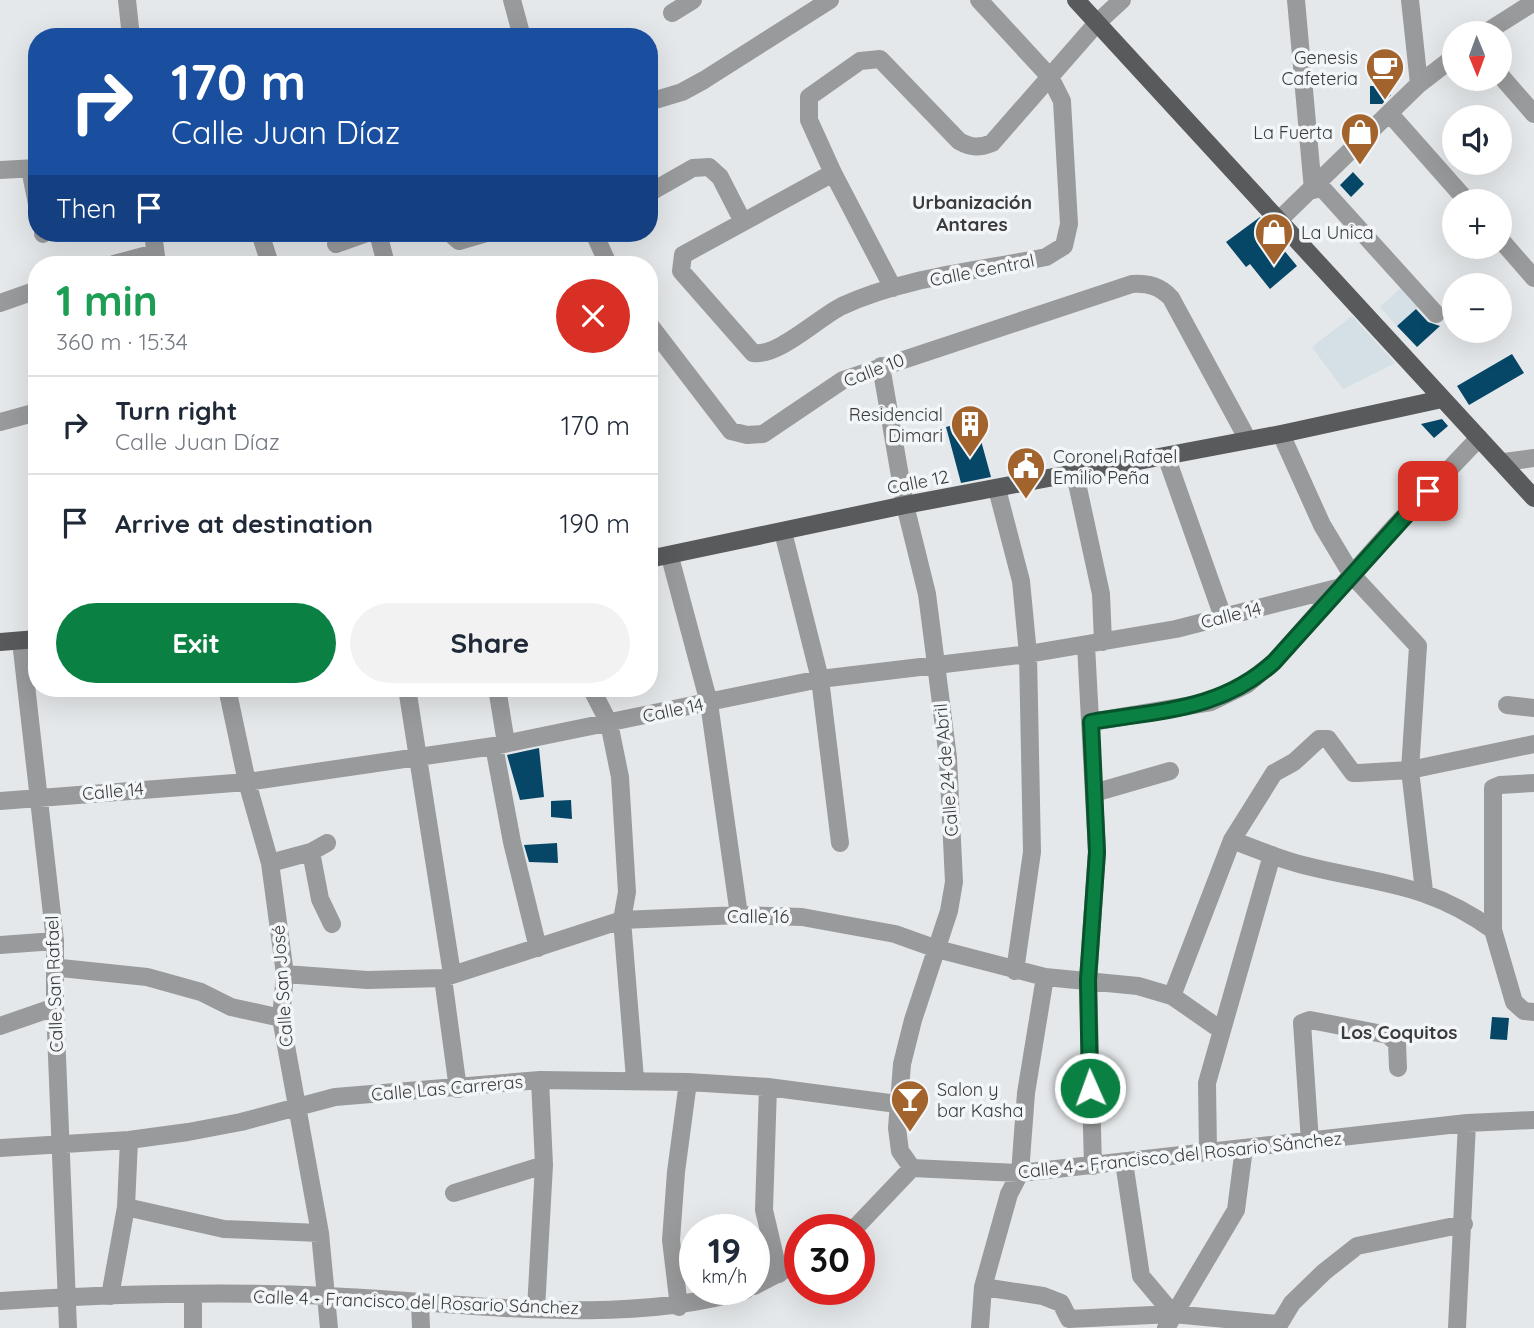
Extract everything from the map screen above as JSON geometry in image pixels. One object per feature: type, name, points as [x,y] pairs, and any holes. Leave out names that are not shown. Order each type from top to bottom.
[{"type":"main road","points":[[1076,0],[1442,399],[1528,483],[1534,498]]},
{"type":"main road","name":"Calle 12","points":[[658,558],[905,505],[1280,434],[1442,399]]},
{"type":"main road","points":[[0,642],[28,640]]},
{"type":"street","points":[[127,0],[130,28]]},
{"type":"street","points":[[512,0],[520,28]]},
{"type":"street","points":[[672,13],[693,0]]},
{"type":"street","points":[[658,99],[682,92],[830,0]]},
{"type":"street","name":"Calle Central","points":[[742,220],[690,249],[680,263],[686,277],[747,348],[761,354],[775,349],[826,314],[860,298],[893,288],[1046,257],[1064,246],[1069,224],[1062,101],[1050,77],[979,0]]},
{"type":"street","points":[[893,288],[833,173],[809,120],[807,103],[814,92],[860,61],[873,57],[884,62],[959,141],[975,147],[992,143],[1097,23],[1122,0]]},
{"type":"street","points":[[1296,0],[1313,190]]},
{"type":"street","points":[[1410,0],[1419,84]]},
{"type":"street","points":[[1503,21],[1533,1]]},
{"type":"street","points":[[1278,221],[1313,190],[1419,84],[1442,66]]},
{"type":"street","points":[[1512,88],[1533,111]]},
{"type":"street","points":[[1390,114],[1456,189]]},
{"type":"street","points":[[658,188],[693,168],[709,167],[720,177],[742,220],[833,173]]},
{"type":"street","points":[[0,170],[28,169]]},
{"type":"street","points":[[1313,190],[1322,188],[1436,314]]},
{"type":"street","points":[[336,244],[342,242]]},
{"type":"street","points":[[1512,252],[1532,274]]},
{"type":"street","name":"Calle 10","points":[[658,336],[732,431],[747,435],[763,434],[778,427],[843,380],[1132,284],[1156,286],[1171,298],[1248,440]]},
{"type":"street","points":[[0,303],[28,293]]},
{"type":"street","name":"Calle 24 de Abril","points":[[881,366],[905,505],[927,594],[948,758],[954,882],[949,911],[913,1020],[902,1064],[897,1104],[900,1151],[912,1168]]},
{"type":"street","points":[[0,422],[28,414]]},
{"type":"street","points":[[1280,434],[1346,581],[1418,646],[1410,771],[1424,891]]},
{"type":"street","points":[[1091,722],[1211,702],[1228,695],[1274,662],[1479,438]]},
{"type":"street","points":[[1166,456],[1223,617]]},
{"type":"street","points":[[1504,462],[1534,458]]},
{"type":"street","points":[[1075,474],[1101,594],[1095,643],[1091,722],[1097,852],[1088,980],[1093,1166]]},
{"type":"street","points":[[996,489],[1021,581],[1028,654],[1032,852],[1015,971]]},
{"type":"street","points":[[783,532],[820,679],[840,843]]},
{"type":"street","points":[[670,557],[709,703],[739,915]]},
{"type":"street","name":"Calle 14","points":[[0,801],[247,782],[500,745],[820,679],[1028,654],[1095,643],[1223,617],[1346,581]]},
{"type":"street","name":"Calle San Rafael","points":[[32,697],[38,797],[55,941],[55,1007],[68,1328]]},
{"type":"street","name":"Calle San José","points":[[229,697],[247,782],[270,863],[285,974],[281,1018],[320,1233],[329,1328]]},
{"type":"street","points":[[408,697],[447,976],[458,1089]]},
{"type":"street","points":[[497,697],[509,829],[538,948]]},
{"type":"street","points":[[596,697],[609,723],[620,777],[627,891],[622,920],[635,1079]]},
{"type":"street","points":[[1507,705],[1534,708]]},
{"type":"street","points":[[1172,996],[1231,840],[1274,773],[1294,762],[1323,737],[1328,739],[1353,773],[1410,771],[1534,744]]},
{"type":"street","points":[[1094,793],[1170,771]]},
{"type":"street","points":[[1534,783],[1500,785],[1493,788],[1493,930],[1514,1002],[1524,1011],[1534,1012]]},
{"type":"street","points":[[1231,840],[1308,866],[1424,891],[1493,930]]},
{"type":"street","points":[[270,863],[319,848],[320,899],[332,923]]},
{"type":"street","points":[[1208,1152],[1207,1083],[1272,855]]},
{"type":"street","name":"Calle 16","points":[[285,974],[378,981],[447,976],[622,920],[739,915],[802,916],[895,934],[1015,971],[1045,977],[1138,986],[1172,996],[1221,1030]]},
{"type":"street","points":[[0,944],[55,941]]},
{"type":"street","points":[[56,964],[61,968],[147,977],[201,992],[231,1007],[281,1018]]},
{"type":"street","points":[[980,1328],[983,1287],[1009,1195],[1020,1173],[1026,1093],[1045,977]]},
{"type":"street","points":[[0,1026],[55,1007]]},
{"type":"street","points":[[1310,1142],[1302,1023],[1310,1020],[1388,1035],[1397,1043],[1398,1068]]},
{"type":"street","name":"Calle Las Carreras","points":[[0,1149],[129,1140],[228,1125],[335,1097],[458,1089],[540,1080],[635,1079],[768,1087],[897,1104]]},
{"type":"street","points":[[536,1309],[544,1165],[540,1080]]},
{"type":"street","points":[[679,1307],[671,1240],[688,1082]]},
{"type":"street","points":[[768,1087],[764,1210],[779,1274]]},
{"type":"street","name":"Calle 4 - Francisco del Rosario Sánchez","points":[[912,1168],[1020,1173],[1467,1123],[1534,1120]]},
{"type":"street","points":[[1457,1328],[1467,1123]]},
{"type":"street","points":[[110,1296],[126,1207],[129,1140]]},
{"type":"street","points":[[1169,1321],[1236,1210],[1244,1148]]},
{"type":"street","points":[[1124,1162],[1141,1276],[1169,1321]]},
{"type":"street","points":[[454,1193],[544,1165]]},
{"type":"street","points":[[868,1214],[912,1168]]},
{"type":"street","points":[[126,1207],[224,1229],[320,1233]]},
{"type":"street","points":[[983,1287],[1044,1296],[1061,1303],[1068,1323],[1169,1321],[1278,1326],[1292,1304],[1324,1272],[1357,1246],[1464,1224]]},
{"type":"street","points":[[770,1278],[784,1271]]},
{"type":"street","name":"Calle 4 - Francisco del Rosario Sánchez","points":[[0,1301],[110,1296],[328,1296],[536,1309],[687,1305]]},
{"type":"street","points":[[193,1296],[193,1328]]},
{"type":"street","points":[[420,1303],[421,1328]]},
{"type":"street","points":[[607,1309],[607,1328]]},
{"type":"shaded area","points":[[1402,287],[1420,305],[1397,326],[1380,307]]},
{"type":"shaded area","points":[[1352,316],[1395,363],[1343,389],[1312,347]]},
{"type":"building","points":[[1370,86],[1391,86],[1391,95],[1382,104],[1370,104]]},
{"type":"building","points":[[1353,172],[1364,184],[1351,197],[1340,185]]},
{"type":"building","points":[[1260,217],[1281,240],[1278,243],[1297,266],[1270,289],[1250,264],[1246,267],[1226,242]]},
{"type":"building","points":[[1416,309],[1428,322],[1440,326],[1417,347],[1397,326]]},
{"type":"building","points":[[1512,354],[1524,373],[1469,405],[1457,386]]},
{"type":"building","points":[[1442,419],[1448,426],[1434,438],[1421,424]]},
{"type":"building","name":"Residencial Dimari","points":[[965,422],[970,439],[980,437],[991,477],[961,483],[946,427]]},
{"type":"building","points":[[539,748],[544,797],[520,800],[507,755]]},
{"type":"building","points":[[571,800],[572,819],[551,817],[551,801]]},
{"type":"building","points":[[557,843],[558,863],[529,862],[524,845]]},
{"type":"building","points":[[1492,1017],[1509,1018],[1507,1040],[1490,1039]]},
{"type":"place","name":"Genesis Cafeteria","points":[[1385,101]]},
{"type":"place","name":"La Fuerta","points":[[1360,166]]},
{"type":"place","name":"La Unica","points":[[1274,266]]},
{"type":"place","name":"Residencial Dimari","points":[[970,458]]},
{"type":"place","name":"Coronel Rafael Emilio Peña","points":[[1026,500]]},
{"type":"place","name":"Salon y bar Kasha","points":[[910,1133]]},
{"type":"district","name":"Urbanización Antares","points":[[972,213]]},
{"type":"district","name":"Los Coquitos","points":[[1399,1032]]},
{"type":"route","points":[[1090,1088],[1088,980],[1097,852],[1091,722],[1211,702],[1246,685],[1274,662],[1428,491]]}]
